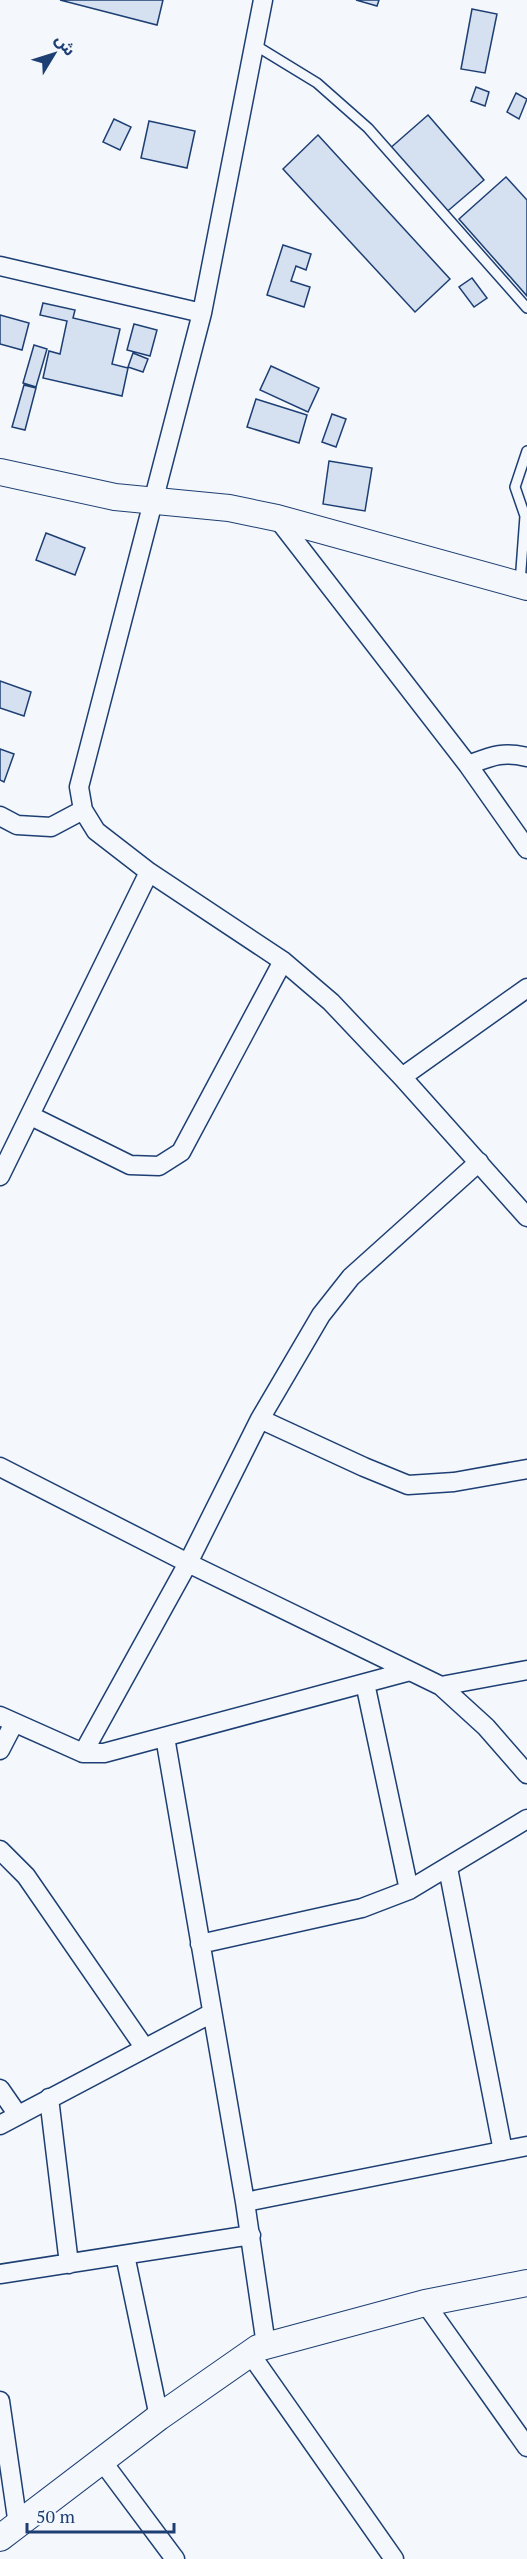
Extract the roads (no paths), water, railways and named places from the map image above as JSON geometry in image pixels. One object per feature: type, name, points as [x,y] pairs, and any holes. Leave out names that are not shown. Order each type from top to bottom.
[{"type":"main road","points":[[0,472],[58,486],[152,502],[218,507],[277,518],[523,587]]},
{"type":"main road","points":[[9,2532],[159,2417],[258,2348],[425,2303],[527,2283]]},
{"type":"street","points":[[263,0],[202,314],[80,787],[83,810],[96,831],[150,872],[283,961],[331,1002],[402,1077],[527,1217]]},
{"type":"street","points":[[0,266],[202,314]]},
{"type":"street","points":[[277,518],[468,765],[527,849]]},
{"type":"street","points":[[468,765],[497,754],[510,753],[527,758]]},
{"type":"street","points":[[0,816],[17,825],[51,827],[83,810]]},
{"type":"street","points":[[0,1176],[5,1155],[31,1116],[150,872]]},
{"type":"street","points":[[31,1116],[130,1165],[159,1166],[181,1152],[283,961]]},
{"type":"street","points":[[402,1077],[527,988]]},
{"type":"street","points":[[83,1753],[188,1563],[260,1419],[321,1315],[351,1277],[479,1162]]},
{"type":"street","points":[[260,1419],[408,1485],[454,1482],[527,1469]]},
{"type":"street","points":[[0,1467],[188,1563],[441,1686],[486,1727],[527,1773]]},
{"type":"street","points":[[441,1686],[527,1670]]},
{"type":"street","points":[[0,1750],[7,1720],[83,1753],[104,1752],[410,1671]]},
{"type":"street","points":[[365,1683],[409,1890]]},
{"type":"street","points":[[165,1737],[251,2235],[258,2348],[394,2559]]},
{"type":"street","points":[[200,1944],[362,1908],[409,1890],[527,1818]]},
{"type":"street","points":[[0,1850],[26,1876],[144,2047]]},
{"type":"street","points":[[448,1868],[503,2151]]},
{"type":"street","points":[[0,2125],[212,2013]]},
{"type":"street","points":[[0,2089],[18,2115]]},
{"type":"street","points":[[49,2098],[69,2264]]},
{"type":"street","points":[[245,2202],[527,2146]]},
{"type":"street","points":[[0,2274],[251,2235]]},
{"type":"street","points":[[125,2255],[159,2417]]},
{"type":"street","points":[[425,2303],[527,2447]]},
{"type":"street","points":[[0,2402],[9,2532]]},
{"type":"street","points":[[102,2461],[175,2559]]},
{"type":"lane","points":[[255,45],[317,83],[368,128],[527,308]]},
{"type":"lane","points":[[523,587],[526,515],[515,488],[527,451]]}]
